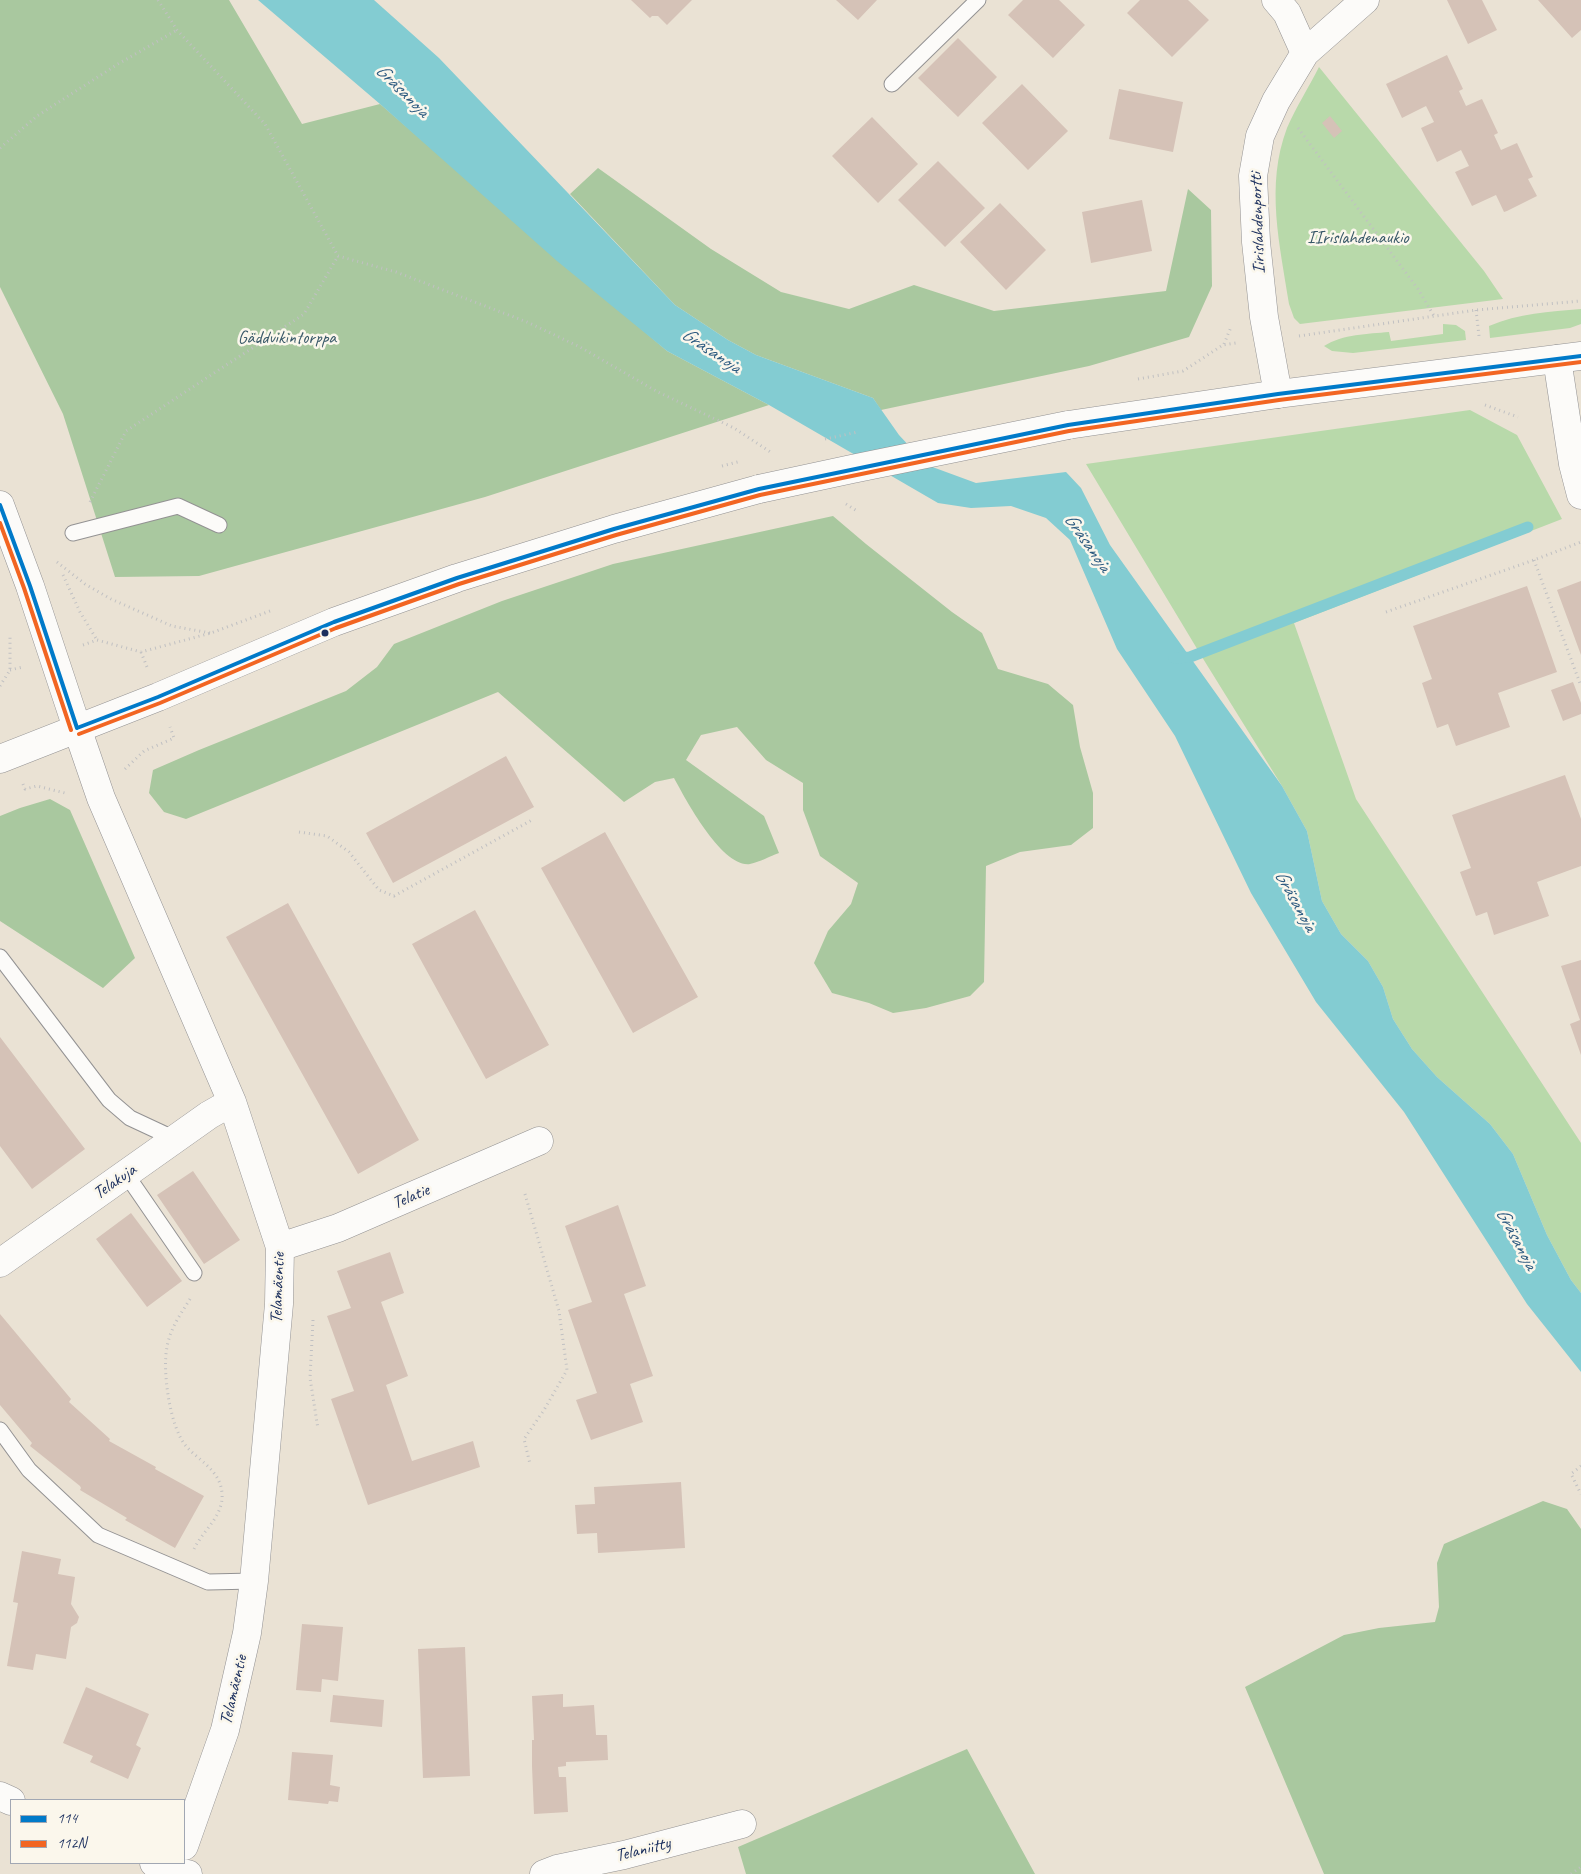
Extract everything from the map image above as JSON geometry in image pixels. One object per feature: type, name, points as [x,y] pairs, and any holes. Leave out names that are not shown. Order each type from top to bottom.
[{"type":"street","points":[[1276,0],[1287,14],[1305,53]]},
{"type":"street","name":"Iirislahdenportti","points":[[1278,394],[1263,308],[1256,242],[1253,176],[1260,136],[1276,101],[1305,53],[1365,0]]},
{"type":"street","points":[[0,759],[158,697],[334,622],[457,578],[614,529],[759,490],[1068,425],[1278,394],[1569,357],[1573,464],[1581,495]]},
{"type":"street","name":"Telamäentie","points":[[0,505],[30,586],[99,792],[232,1102],[280,1247],[279,1304],[254,1581],[247,1633],[225,1730],[185,1843]]},
{"type":"street","name":"Telakuja","points":[[0,1264],[209,1115],[232,1102]]},
{"type":"street","name":"Telatie","points":[[280,1247],[338,1228],[539,1141]]},
{"type":"street","name":"Telaniitty","points":[[544,1874],[557,1869],[624,1855],[742,1824]]},
{"type":"lane","points":[[892,84],[978,0]]},
{"type":"lane","points":[[73,533],[178,506],[219,525]]},
{"type":"lane","points":[[0,957],[110,1100],[130,1118],[175,1139]]},
{"type":"lane","points":[[126,1174],[194,1273]]},
{"type":"lane","points":[[0,1430],[29,1470],[98,1534],[208,1582],[254,1581]]},
{"type":"path","points":[[158,0],[177,30],[265,124],[338,256],[396,272],[527,322],[580,347],[658,392],[734,428],[775,455]]},
{"type":"path","points":[[0,148],[37,116],[118,64],[177,30]]},
{"type":"path","points":[[1276,101],[1304,135],[1418,289],[1434,316]]},
{"type":"path","points":[[57,561],[126,431],[304,314],[338,256]]},
{"type":"path","points":[[1485,405],[1518,417]]},
{"type":"path","points":[[840,500],[857,511]]},
{"type":"path","points":[[1386,612],[1581,542]]},
{"type":"path","points":[[1534,560],[1581,686]]},
{"type":"path","points":[[57,561],[85,584],[111,599],[172,626],[211,633]]},
{"type":"path","points":[[57,561],[80,612],[96,640]]},
{"type":"path","points":[[0,686],[10,670],[10,632]]},
{"type":"path","points":[[299,832],[327,836],[349,852],[379,890],[394,896],[532,820]]},
{"type":"path","points":[[525,1194],[559,1311],[567,1370],[544,1410],[524,1439],[530,1464]]},
{"type":"path","points":[[184,1571],[196,1544],[216,1517],[221,1506],[222,1492],[218,1478],[211,1468],[186,1446],[174,1427],[168,1388],[165,1362],[166,1348],[175,1324],[193,1294],[196,1281],[194,1273]]},
{"type":"path","points":[[1581,1466],[1571,1474],[1581,1494]]},
{"type":"path","points":[[1571,1874],[1581,1867]]},
{"type":"green space","name":"Gäddvikintorppa","points":[[0,0],[229,0],[302,124],[380,104],[667,351],[769,405],[485,497],[199,576],[115,577],[63,414],[0,287]]},
{"type":"green space","name":"IIrislahdenaukio","points":[[1319,67],[1484,271],[1503,299],[1300,324],[1294,318],[1289,304],[1276,216],[1277,172],[1280,150],[1287,128]]},
{"type":"green space","points":[[598,168],[711,249],[781,292],[849,309],[914,285],[994,311],[1166,291],[1188,189],[1211,210],[1212,286],[1189,337],[1089,366],[881,410],[873,398],[756,355],[728,340],[675,305],[570,194]]},
{"type":"green space","points":[[1581,309],[1581,324],[1570,328],[1490,338],[1489,326],[1512,318]]},
{"type":"green space","points":[[1443,324],[1456,325],[1465,331],[1466,340],[1353,353],[1332,351],[1324,346],[1339,339],[1364,334],[1389,332],[1391,341],[1443,334]]},
{"type":"green space","points":[[1470,410],[1517,435],[1562,519],[1294,623],[1356,799],[1581,1143],[1581,1293],[1571,1280],[1547,1235],[1513,1154],[1490,1124],[1437,1077],[1412,1049],[1393,1019],[1383,987],[1368,961],[1341,934],[1322,901],[1307,831],[1282,786],[1086,464]]},
{"type":"green space","points":[[833,516],[952,612],[982,633],[998,669],[1048,684],[1073,705],[1080,747],[1093,793],[1093,828],[1071,845],[1020,852],[986,866],[984,982],[970,996],[926,1008],[893,1013],[869,1003],[832,993],[814,963],[828,931],[851,904],[858,883],[820,856],[803,810],[803,783],[766,760],[737,727],[701,735],[686,760],[764,816],[779,853],[750,864],[739,862],[728,855],[717,844],[696,816],[674,778],[655,782],[624,802],[498,692],[186,819],[164,812],[149,793],[153,770],[346,691],[377,667],[394,644],[502,601],[613,564]]},
{"type":"green space","points":[[50,799],[70,810],[135,958],[103,988],[0,921],[0,816]]},
{"type":"green space","points":[[1543,1501],[1567,1509],[1581,1529],[1581,1874],[1324,1874],[1245,1687],[1344,1635],[1379,1628],[1435,1622],[1439,1607],[1437,1563],[1444,1544]]},
{"type":"green space","points":[[967,1749],[1035,1874],[746,1874],[738,1847]]},
{"type":"water","name":"Gräsanoja","points":[[258,0],[374,0],[439,58],[675,305],[728,340],[756,355],[873,398],[899,435],[927,465],[976,483],[1066,472],[1081,488],[1110,545],[1282,786],[1307,831],[1322,901],[1341,934],[1368,961],[1383,987],[1393,1019],[1412,1049],[1437,1077],[1490,1124],[1513,1154],[1547,1235],[1571,1280],[1581,1293],[1581,1372],[1527,1304],[1404,1112],[1316,1002],[1251,893],[1175,736],[1117,649],[1070,540],[1046,518],[1011,506],[971,508],[938,503],[769,405],[667,351],[557,261],[380,104]]},
{"type":"building","points":[[631,0],[692,0],[667,25],[658,16],[650,18]]},
{"type":"building","points":[[836,0],[877,0],[858,20]]},
{"type":"building","points":[[1023,0],[1059,0],[1085,25],[1053,58],[1008,15]]},
{"type":"building","points":[[1140,0],[1188,0],[1209,20],[1172,57],[1127,13]]},
{"type":"building","points":[[1447,0],[1482,0],[1497,30],[1468,44]]},
{"type":"building","points":[[1538,0],[1581,0],[1581,30],[1572,38]]},
{"type":"building","points":[[958,38],[997,77],[958,117],[918,78]]},
{"type":"building","points":[[1447,55],[1463,89],[1459,91],[1466,106],[1482,99],[1498,133],[1494,135],[1501,150],[1517,143],[1533,177],[1528,179],[1537,196],[1504,212],[1496,195],[1472,206],[1455,172],[1469,166],[1461,150],[1437,162],[1421,128],[1434,122],[1426,106],[1402,118],[1386,84]]},
{"type":"building","points":[[1022,84],[1068,131],[1028,170],[982,123]]},
{"type":"building","points":[[1119,89],[1183,102],[1173,152],[1109,139]]},
{"type":"building","points":[[1330,116],[1342,131],[1334,138],[1322,123]]},
{"type":"building","points":[[872,117],[918,164],[878,203],[832,156]]},
{"type":"building","points":[[938,161],[985,208],[945,247],[898,200]]},
{"type":"building","points":[[1142,200],[1152,251],[1091,263],[1082,212]]},
{"type":"building","points":[[1000,203],[1046,250],[1006,290],[960,242]]},
{"type":"building","points":[[1581,581],[1581,655],[1557,590]]},
{"type":"building","points":[[1527,586],[1557,672],[1498,693],[1510,727],[1456,746],[1448,724],[1437,728],[1422,683],[1432,679],[1413,626]]},
{"type":"building","points":[[1573,682],[1581,703],[1581,714],[1563,721],[1551,690]]},
{"type":"building","points":[[506,756],[534,807],[393,883],[366,833]]},
{"type":"building","points":[[1565,775],[1581,819],[1581,866],[1537,882],[1549,916],[1494,935],[1487,912],[1476,916],[1460,872],[1471,868],[1452,815]]},
{"type":"building","points":[[605,832],[698,997],[633,1033],[541,868]]},
{"type":"building","points":[[288,903],[419,1140],[358,1174],[226,937]]},
{"type":"building","points":[[475,910],[549,1045],[486,1079],[412,944]]},
{"type":"building","points":[[1581,960],[1581,1055],[1570,1024],[1580,1020],[1561,966]]},
{"type":"building","points":[[0,1037],[85,1149],[32,1189],[0,1146]]},
{"type":"building","points":[[193,1171],[240,1240],[204,1264],[157,1195]]},
{"type":"building","points":[[618,1205],[646,1286],[624,1294],[653,1376],[630,1384],[643,1422],[591,1440],[576,1400],[597,1393],[568,1310],[592,1302],[565,1226]]},
{"type":"building","points":[[131,1213],[182,1281],[147,1307],[96,1239]]},
{"type":"building","points":[[390,1252],[404,1293],[381,1302],[408,1376],[386,1385],[412,1461],[473,1441],[480,1467],[368,1505],[331,1399],[354,1391],[327,1316],[351,1308],[337,1271]]},
{"type":"building","points":[[0,1314],[71,1399],[69,1402],[110,1439],[109,1441],[204,1496],[175,1548],[125,1520],[127,1518],[80,1490],[80,1486],[30,1446],[32,1443],[0,1405]]},
{"type":"building","points":[[681,1482],[685,1548],[598,1553],[597,1533],[577,1534],[575,1505],[595,1504],[594,1487]]},
{"type":"building","points":[[22,1551],[61,1559],[58,1574],[75,1577],[71,1604],[79,1617],[77,1623],[71,1627],[66,1659],[36,1654],[33,1670],[7,1666],[18,1603],[13,1602]]},
{"type":"building","points":[[302,1624],[343,1627],[338,1681],[322,1679],[321,1692],[296,1690]]},
{"type":"building","points":[[465,1647],[470,1776],[423,1778],[418,1649]]},
{"type":"building","points":[[86,1687],[149,1714],[136,1745],[141,1748],[128,1779],[90,1762],[93,1756],[63,1743]]},
{"type":"building","points":[[563,1694],[563,1707],[594,1705],[596,1735],[607,1735],[608,1760],[566,1762],[566,1766],[558,1767],[559,1777],[566,1777],[568,1812],[534,1814],[532,1696]]},
{"type":"building","points":[[333,1695],[384,1700],[382,1727],[330,1722]]},
{"type":"building","points":[[292,1752],[333,1755],[330,1785],[340,1787],[338,1802],[329,1801],[328,1804],[288,1800]]},
{"type":"waterway","points":[[1174,658],[1190,657],[1528,527]]},
{"type":"transit line","name":"114","points":[[77,728],[158,697],[334,622],[457,578],[614,529],[759,489],[1068,425],[1278,394],[1581,356]]},
{"type":"transit line","name":"112N","points":[[79,734],[160,703],[336,628],[459,584],[616,535],[760,495],[1069,431],[1279,400],[1581,362]]},
{"type":"transit line","name":"114","points":[[0,505],[30,586],[77,728]]},
{"type":"transit line","name":"112N","points":[[0,523],[24,588],[71,730]]}]
